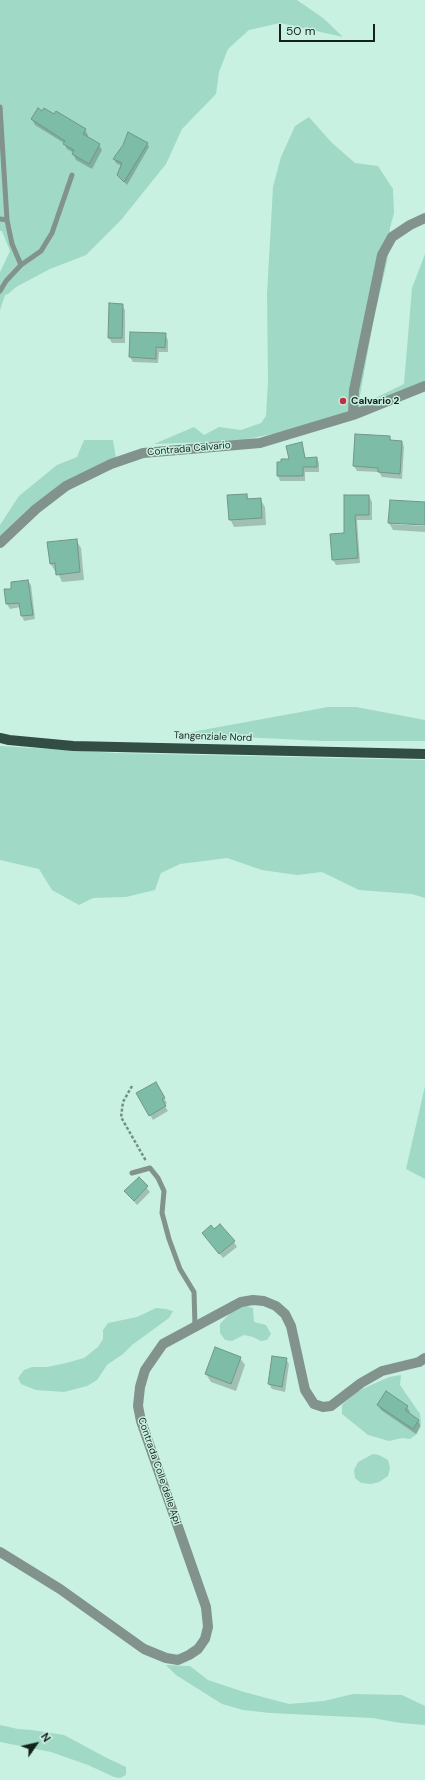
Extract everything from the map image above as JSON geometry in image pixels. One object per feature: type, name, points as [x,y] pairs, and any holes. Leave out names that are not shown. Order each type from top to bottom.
[{"type":"main road","name":"Tangenziale Nord","points":[[0,738],[73,746],[425,754]]},
{"type":"street","points":[[353,415],[354,390],[382,255],[392,237],[410,225],[425,218]]},
{"type":"street","name":"Contrada Calvario","points":[[0,543],[36,510],[66,486],[117,462],[143,453],[260,443],[353,415],[425,386]]},
{"type":"street","name":"Contrada Colle delle Api","points":[[0,1552],[60,1588],[144,1649],[153,1654],[178,1660],[198,1648],[205,1639],[208,1627],[206,1607],[141,1421],[138,1406],[140,1387],[145,1370],[163,1344],[241,1302],[253,1300],[276,1306],[285,1314],[291,1326],[306,1394],[314,1404],[323,1407],[331,1406],[361,1382],[382,1372],[419,1362],[425,1358]]},
{"type":"lane","points":[[0,108],[7,220],[12,244],[21,265]]},
{"type":"lane","points":[[0,291],[6,281],[21,265],[41,251],[52,233],[72,176]]},
{"type":"lane","points":[[0,219],[7,220]]},
{"type":"lane","points":[[132,1173],[150,1168],[158,1178],[164,1191],[162,1214],[169,1239],[180,1268],[194,1292],[195,1326]]},
{"type":"path","points":[[132,1086],[123,1102],[121,1117],[150,1168]]},
{"type":"green space","points":[[0,0],[297,0],[323,18],[343,37],[280,23],[249,30],[228,49],[219,72],[216,94],[182,129],[166,164],[121,220],[86,255],[50,269],[16,287],[5,295],[0,310],[0,272],[10,251],[2,231],[0,231]]},
{"type":"green space","points":[[309,117],[331,142],[355,163],[378,166],[393,189],[394,213],[390,228],[388,257],[373,323],[359,401],[367,402],[404,384],[412,288],[425,254],[425,384],[370,405],[288,431],[237,441],[154,444],[194,427],[204,435],[219,427],[241,430],[261,423],[266,416],[268,381],[267,294],[273,187],[281,157],[295,126]]},
{"type":"green space","points":[[84,440],[113,440],[116,458],[64,484],[0,538],[0,525],[19,496],[57,465],[77,457]]},
{"type":"green space","points":[[328,707],[356,707],[425,720],[425,741],[323,741],[181,734]]},
{"type":"green space","points":[[0,746],[116,753],[425,760],[425,898],[412,894],[359,890],[322,872],[297,875],[262,870],[227,858],[180,864],[161,873],[155,890],[126,897],[93,898],[79,905],[52,890],[39,869],[0,860]]},
{"type":"green space","points":[[425,1086],[425,1179],[406,1169]]},
{"type":"green space","points":[[243,1305],[253,1308],[254,1322],[266,1325],[271,1334],[267,1340],[261,1341],[244,1335],[232,1341],[225,1340],[220,1333],[220,1324],[232,1311]]},
{"type":"green space","points":[[156,1308],[173,1311],[169,1318],[107,1365],[97,1380],[87,1386],[64,1392],[36,1390],[21,1384],[18,1378],[24,1370],[32,1367],[47,1367],[84,1358],[98,1347],[103,1339],[103,1330],[108,1323],[137,1317]]},
{"type":"green space","points":[[401,1375],[400,1385],[420,1414],[421,1423],[417,1434],[410,1439],[402,1438],[389,1441],[368,1435],[342,1414],[342,1405],[358,1391],[389,1377]]},
{"type":"green space","points":[[373,1454],[379,1455],[388,1460],[390,1468],[388,1476],[379,1482],[371,1484],[361,1483],[355,1478],[354,1470],[358,1462]]},
{"type":"green space","points":[[166,1665],[190,1666],[208,1680],[244,1692],[289,1704],[324,1701],[353,1694],[402,1695],[425,1706],[425,1725],[372,1718],[270,1713],[243,1710],[222,1704],[176,1675]]},
{"type":"green space","points":[[0,1725],[64,1735],[126,1767],[126,1775],[120,1778],[114,1777],[88,1765],[51,1752],[0,1742]]},
{"type":"building","points":[[38,108],[42,111],[44,108],[54,114],[56,111],[86,129],[83,134],[100,144],[89,164],[72,154],[74,150],[63,144],[65,141],[31,119]]},
{"type":"building","points":[[128,132],[148,143],[124,182],[117,175],[122,163],[113,159],[123,145]]},
{"type":"building","points":[[109,303],[123,304],[122,338],[108,338]]},
{"type":"building","points":[[130,332],[166,333],[165,348],[156,347],[156,359],[129,357]]},
{"type":"building","points":[[355,434],[390,436],[390,440],[402,441],[400,474],[378,472],[378,468],[353,466]]},
{"type":"building","points":[[302,442],[305,458],[317,457],[317,467],[303,467],[303,476],[277,476],[277,462],[281,462],[281,459],[289,459],[286,446]]},
{"type":"building","points":[[247,494],[247,499],[261,498],[262,518],[229,520],[227,495]]},
{"type":"building","points":[[344,495],[369,495],[369,515],[355,515],[358,558],[332,560],[330,534],[344,533]]},
{"type":"building","points":[[390,500],[425,502],[425,525],[388,523]]},
{"type":"building","points":[[77,539],[80,572],[56,575],[55,563],[50,564],[47,542]]},
{"type":"building","points":[[28,580],[33,615],[21,616],[19,603],[6,604],[4,589],[11,589],[11,582]]},
{"type":"building","points":[[156,1082],[165,1098],[162,1099],[166,1106],[149,1116],[136,1093]]},
{"type":"building","points":[[139,1177],[148,1186],[134,1201],[124,1191]]},
{"type":"building","points":[[220,1224],[235,1241],[219,1254],[202,1233],[211,1225],[214,1229]]},
{"type":"building","points":[[215,1347],[241,1357],[231,1384],[205,1374]]},
{"type":"building","points":[[272,1356],[287,1358],[282,1387],[268,1384]]},
{"type":"building","points":[[386,1391],[408,1406],[405,1410],[419,1420],[413,1429],[377,1405]]},
{"type":"place","name":"Calvario 2","points":[[343,401]]}]
